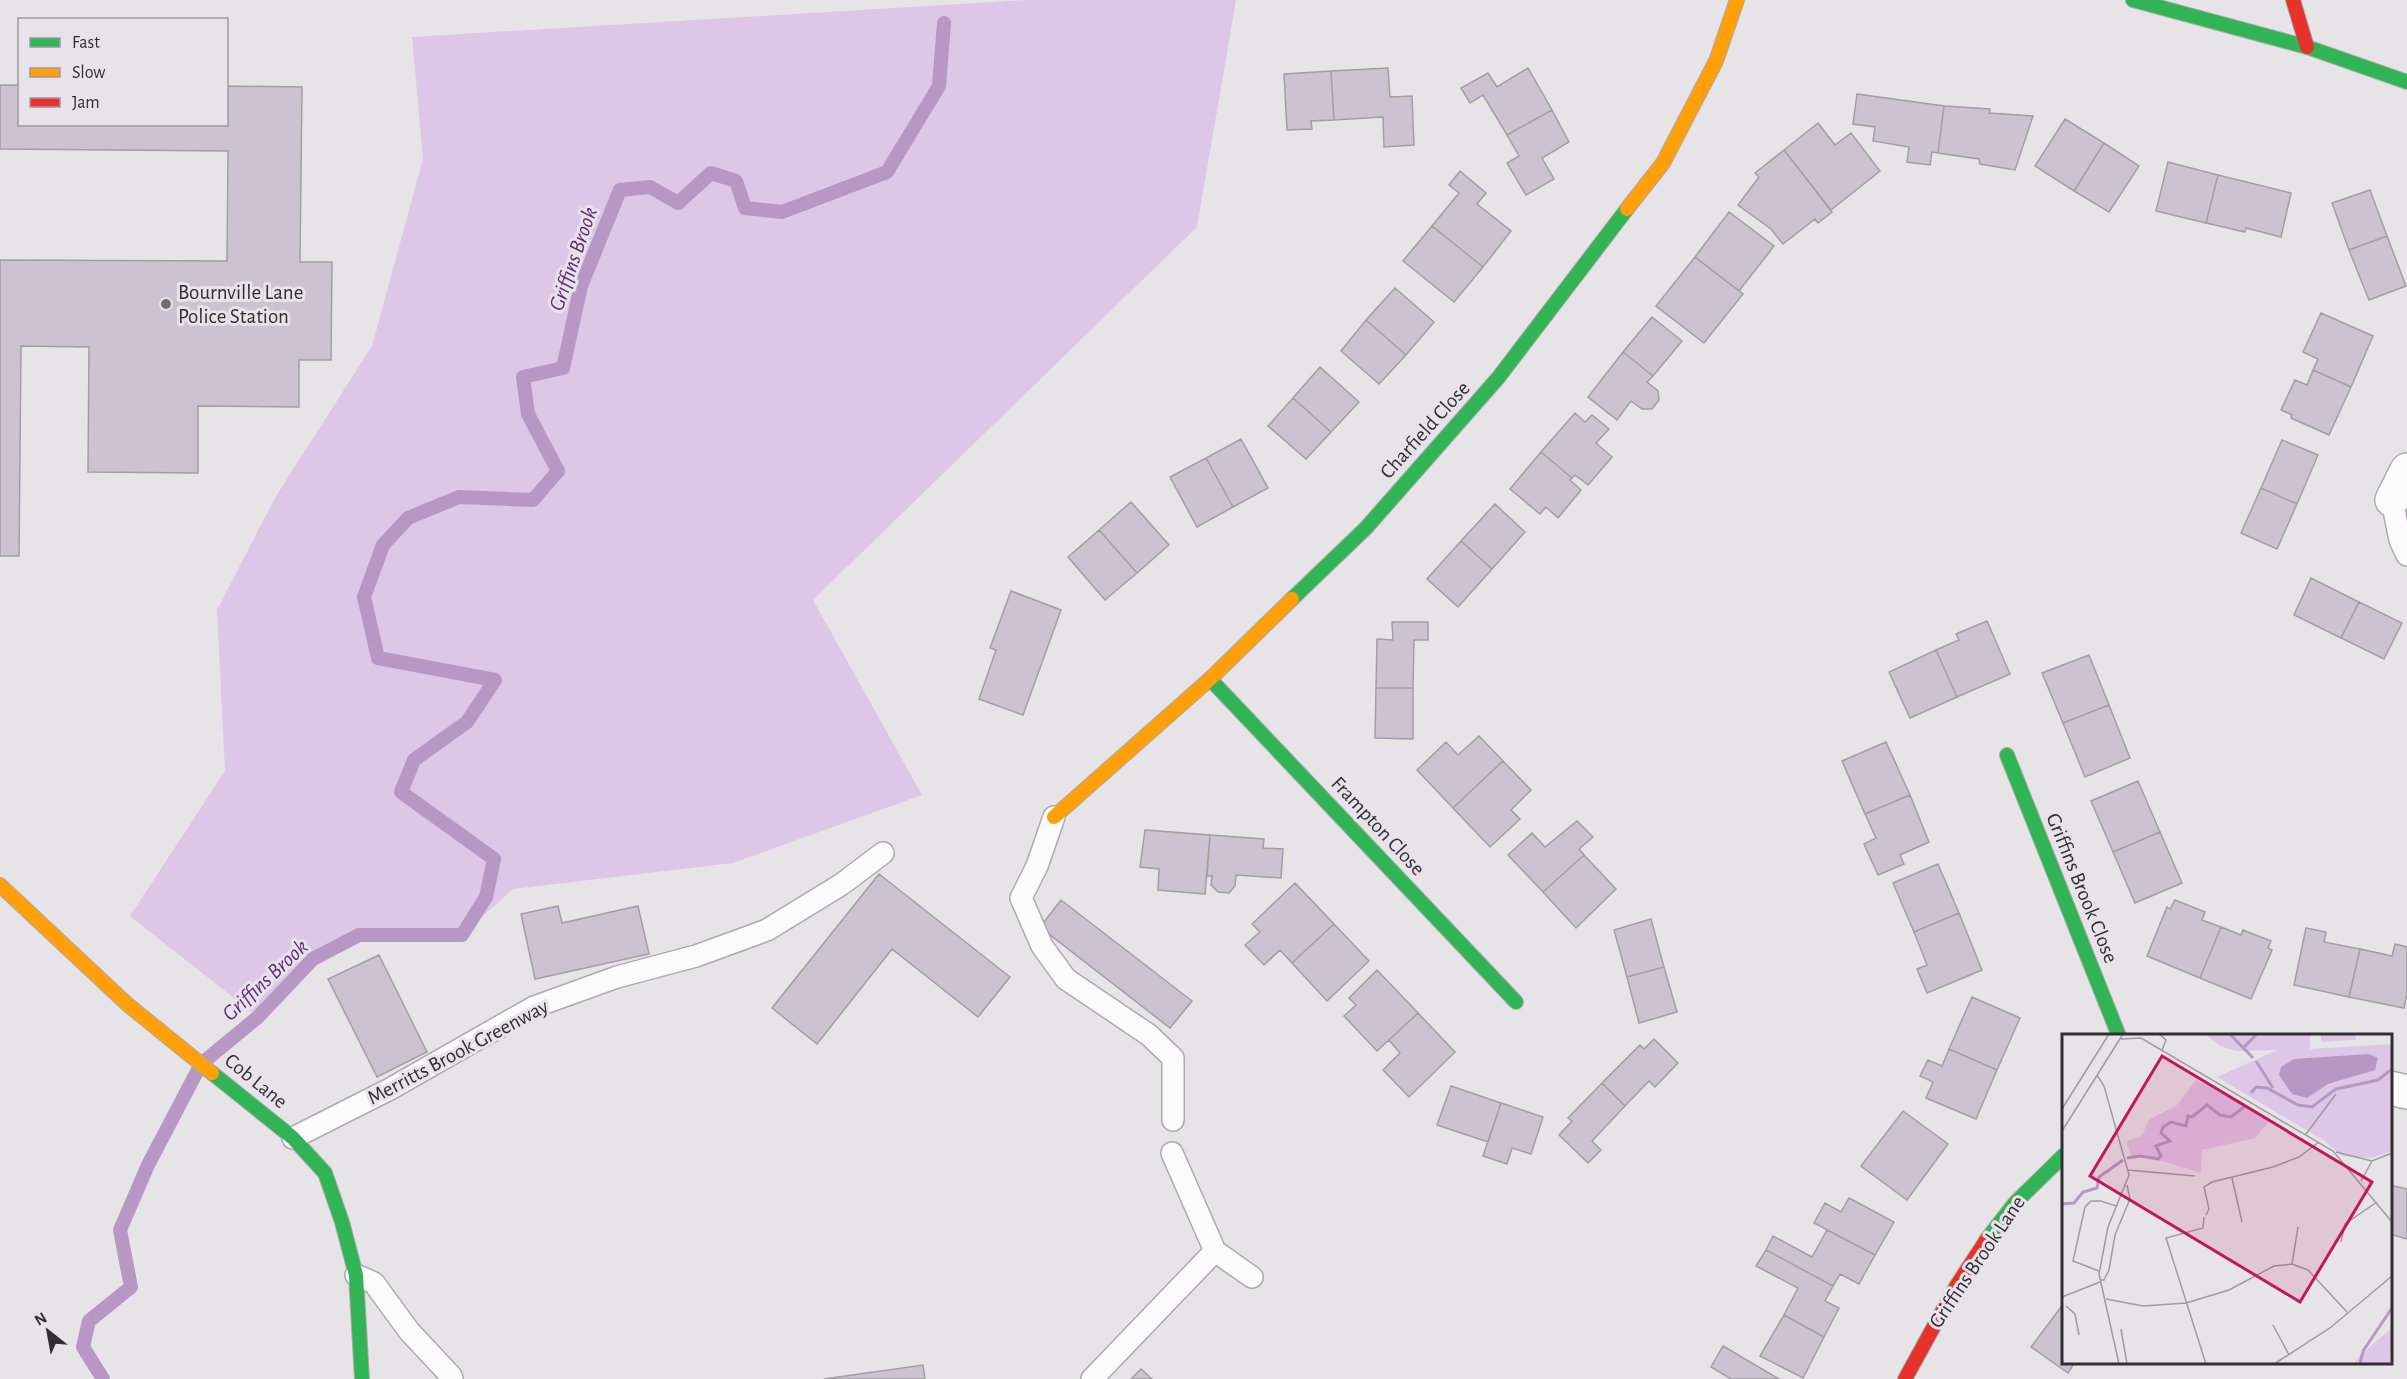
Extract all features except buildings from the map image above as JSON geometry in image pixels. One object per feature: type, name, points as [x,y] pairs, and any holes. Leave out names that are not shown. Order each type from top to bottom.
[{"type":"street","name":"Charfield Close","points":[[1054,817],[1210,679],[1366,528],[1498,378],[1664,163],[1716,61],[1737,0]]},
{"type":"street","points":[[2133,0],[2307,47],[2407,82]]},
{"type":"street","points":[[2293,0],[2307,47]]},
{"type":"street","points":[[2392,500],[2407,470]]},
{"type":"street","name":"Frampton Close","points":[[1210,679],[1516,1002]]},
{"type":"street","name":"Griffins Brook Close","points":[[2007,755],[2119,1034]]},
{"type":"street","name":"Cob Lane","points":[[0,885],[127,1004],[292,1138],[325,1173],[342,1222],[356,1275],[362,1379]]},
{"type":"street","points":[[2392,1088],[2407,1092]]},
{"type":"street","name":"Griffins Brook Lane","points":[[1905,1379],[1948,1298],[2006,1213],[2037,1176],[2062,1157]]},
{"type":"lane","points":[[2392,500],[2400,540],[2407,555]]},
{"type":"lane","points":[[1054,817],[1037,866],[1021,898],[1042,946],[1066,979],[1149,1035],[1173,1058],[1173,1120]]},
{"type":"lane","name":"Merritts Brook Greenway","points":[[292,1138],[390,1089],[534,1007],[617,977],[696,956],[767,930],[842,884],[883,853]]},
{"type":"lane","points":[[1172,1153],[1215,1251],[1252,1276]]},
{"type":"lane","points":[[1092,1379],[1215,1251]]},
{"type":"lane","points":[[356,1275],[374,1283],[409,1331],[452,1379]]},
{"type":"shaded area","points":[[1026,0],[1236,0],[1197,227],[813,600],[922,795],[733,863],[513,889],[462,935],[359,935],[313,959],[258,1017],[130,916],[225,771],[217,610],[276,496],[372,346],[423,159],[412,37]]},
{"type":"waterway","name":"Griffins Brook","points":[[103,1379],[83,1347],[89,1321],[131,1287],[120,1230],[148,1165],[201,1064],[258,1017],[313,959],[359,935],[462,935],[486,897],[494,859],[401,792],[414,760],[467,722],[495,680],[378,658],[364,597],[383,545],[408,518],[459,497],[533,500],[558,471],[528,414],[523,377],[563,368],[581,286],[620,190],[650,187],[678,203],[711,173],[736,181],[745,208],[782,212],[887,172],[939,86],[944,23]]},
{"type":"traffic: fast","points":[[2133,0],[2307,47],[2407,82]]},
{"type":"traffic: fast","points":[[1292,599],[1366,528],[1498,378],[1627,209]]},
{"type":"traffic: fast","points":[[1210,679],[1516,1002]]},
{"type":"traffic: fast","points":[[2007,755],[2118,1034]]},
{"type":"traffic: fast","points":[[212,1073],[293,1138],[325,1173],[342,1222],[356,1275],[362,1379]]},
{"type":"traffic: fast","points":[[1987,1239],[2015,1203],[2062,1157]]},
{"type":"traffic: slow","points":[[1627,209],[1663,163],[1716,61],[1737,0]]},
{"type":"traffic: slow","points":[[1054,817],[1210,679],[1292,599]]},
{"type":"traffic: slow","points":[[0,885],[127,1004],[212,1073]]},
{"type":"traffic: jam","points":[[2293,0],[2307,47]]},
{"type":"traffic: jam","points":[[1905,1379],[1955,1288],[1987,1239]]},
{"type":"place","name":"Bournville Lane Police Station","points":[[166,304]]}]
